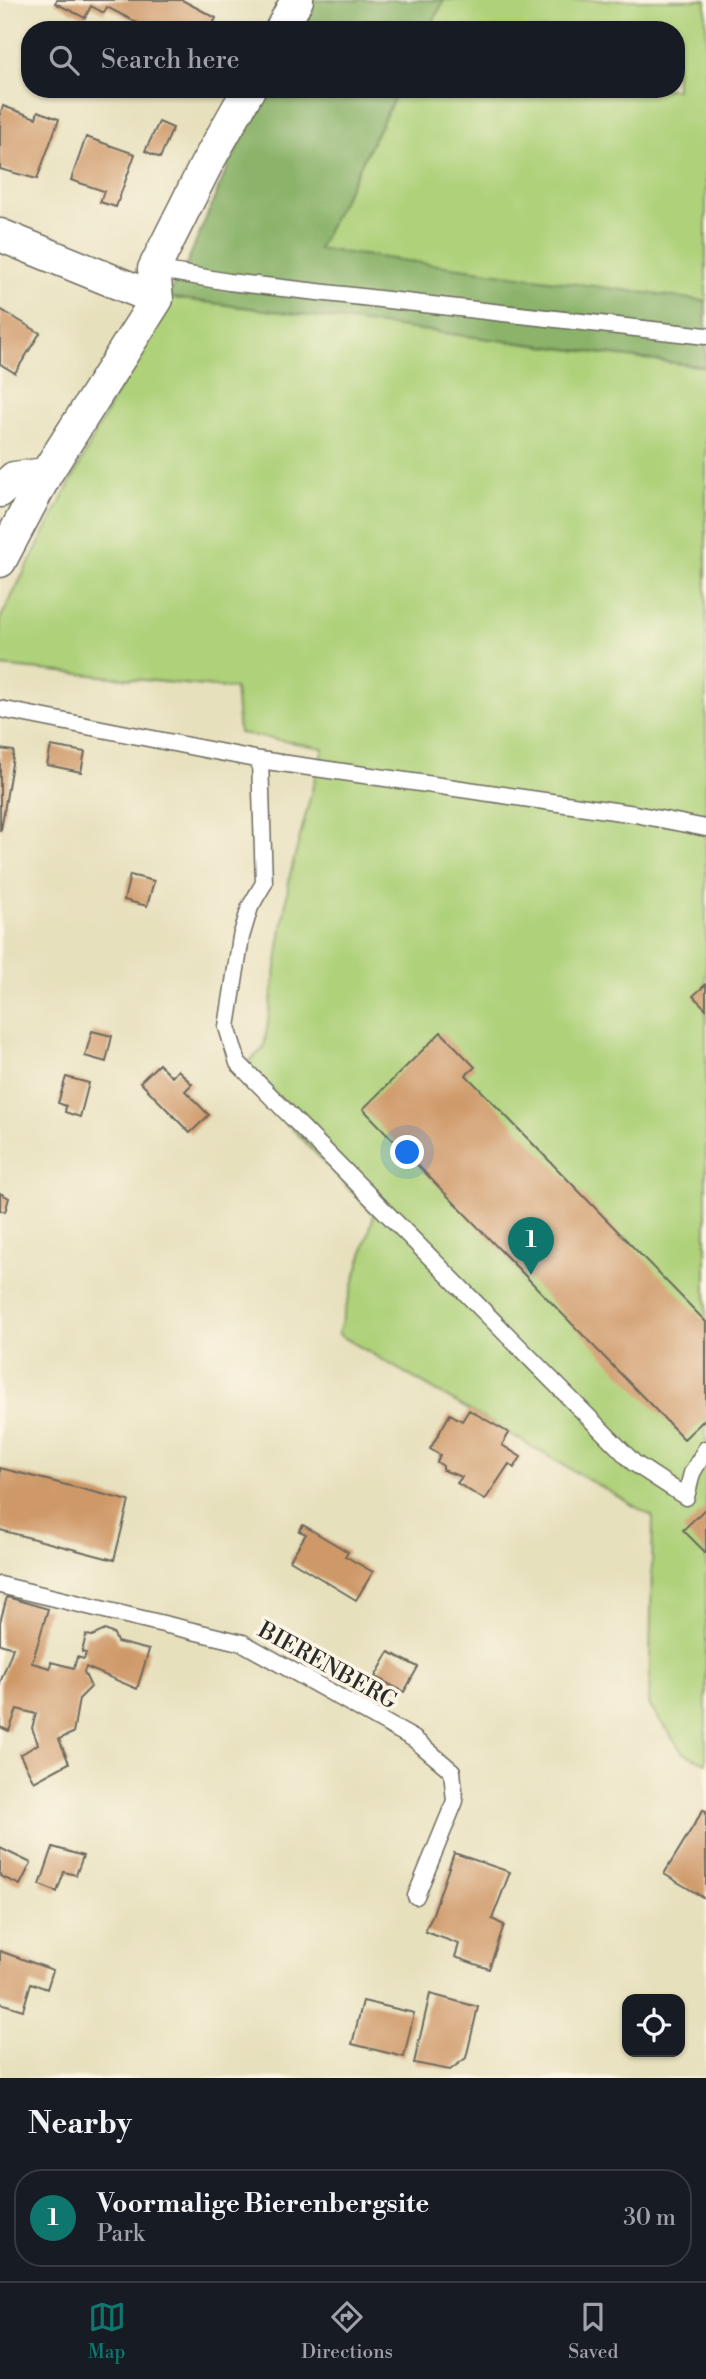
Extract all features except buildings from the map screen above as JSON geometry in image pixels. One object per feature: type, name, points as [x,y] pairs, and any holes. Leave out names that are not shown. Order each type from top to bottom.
[{"type":"street","points":[[0,561],[46,474],[156,284],[206,165],[244,98]]},
{"type":"street","points":[[0,235],[156,284]]},
{"type":"street","points":[[0,491],[14,478],[46,474]]},
{"type":"lane","points":[[156,284],[229,282],[706,336]]},
{"type":"lane","points":[[0,709],[260,760],[635,814],[706,828]]},
{"type":"lane","points":[[260,760],[264,883],[250,907],[241,937],[227,1027],[238,1063],[634,1463],[686,1497],[692,1473],[706,1449]]},
{"type":"lane","name":"BIERENBERG","points":[[0,1585],[243,1643],[414,1738],[452,1771],[455,1801],[416,1896]]},
{"type":"green space","points":[[300,0],[444,0],[434,21],[291,21]]},
{"type":"green space","points":[[444,0],[706,0],[706,301],[317,250],[394,98],[685,98],[685,21],[434,21]]},
{"type":"green space","points":[[257,98],[394,98],[318,249],[706,301],[706,367],[166,297],[184,270]]},
{"type":"green space","points":[[166,297],[706,367],[706,1763],[683,1753],[649,1705],[653,1517],[338,1334],[374,1215],[238,1071],[264,1048],[290,875],[323,748],[239,733],[235,689],[0,666],[0,619]]},
{"type":"place","name":"Voormalige Bierenbergsite","points":[[531,1275]]}]
